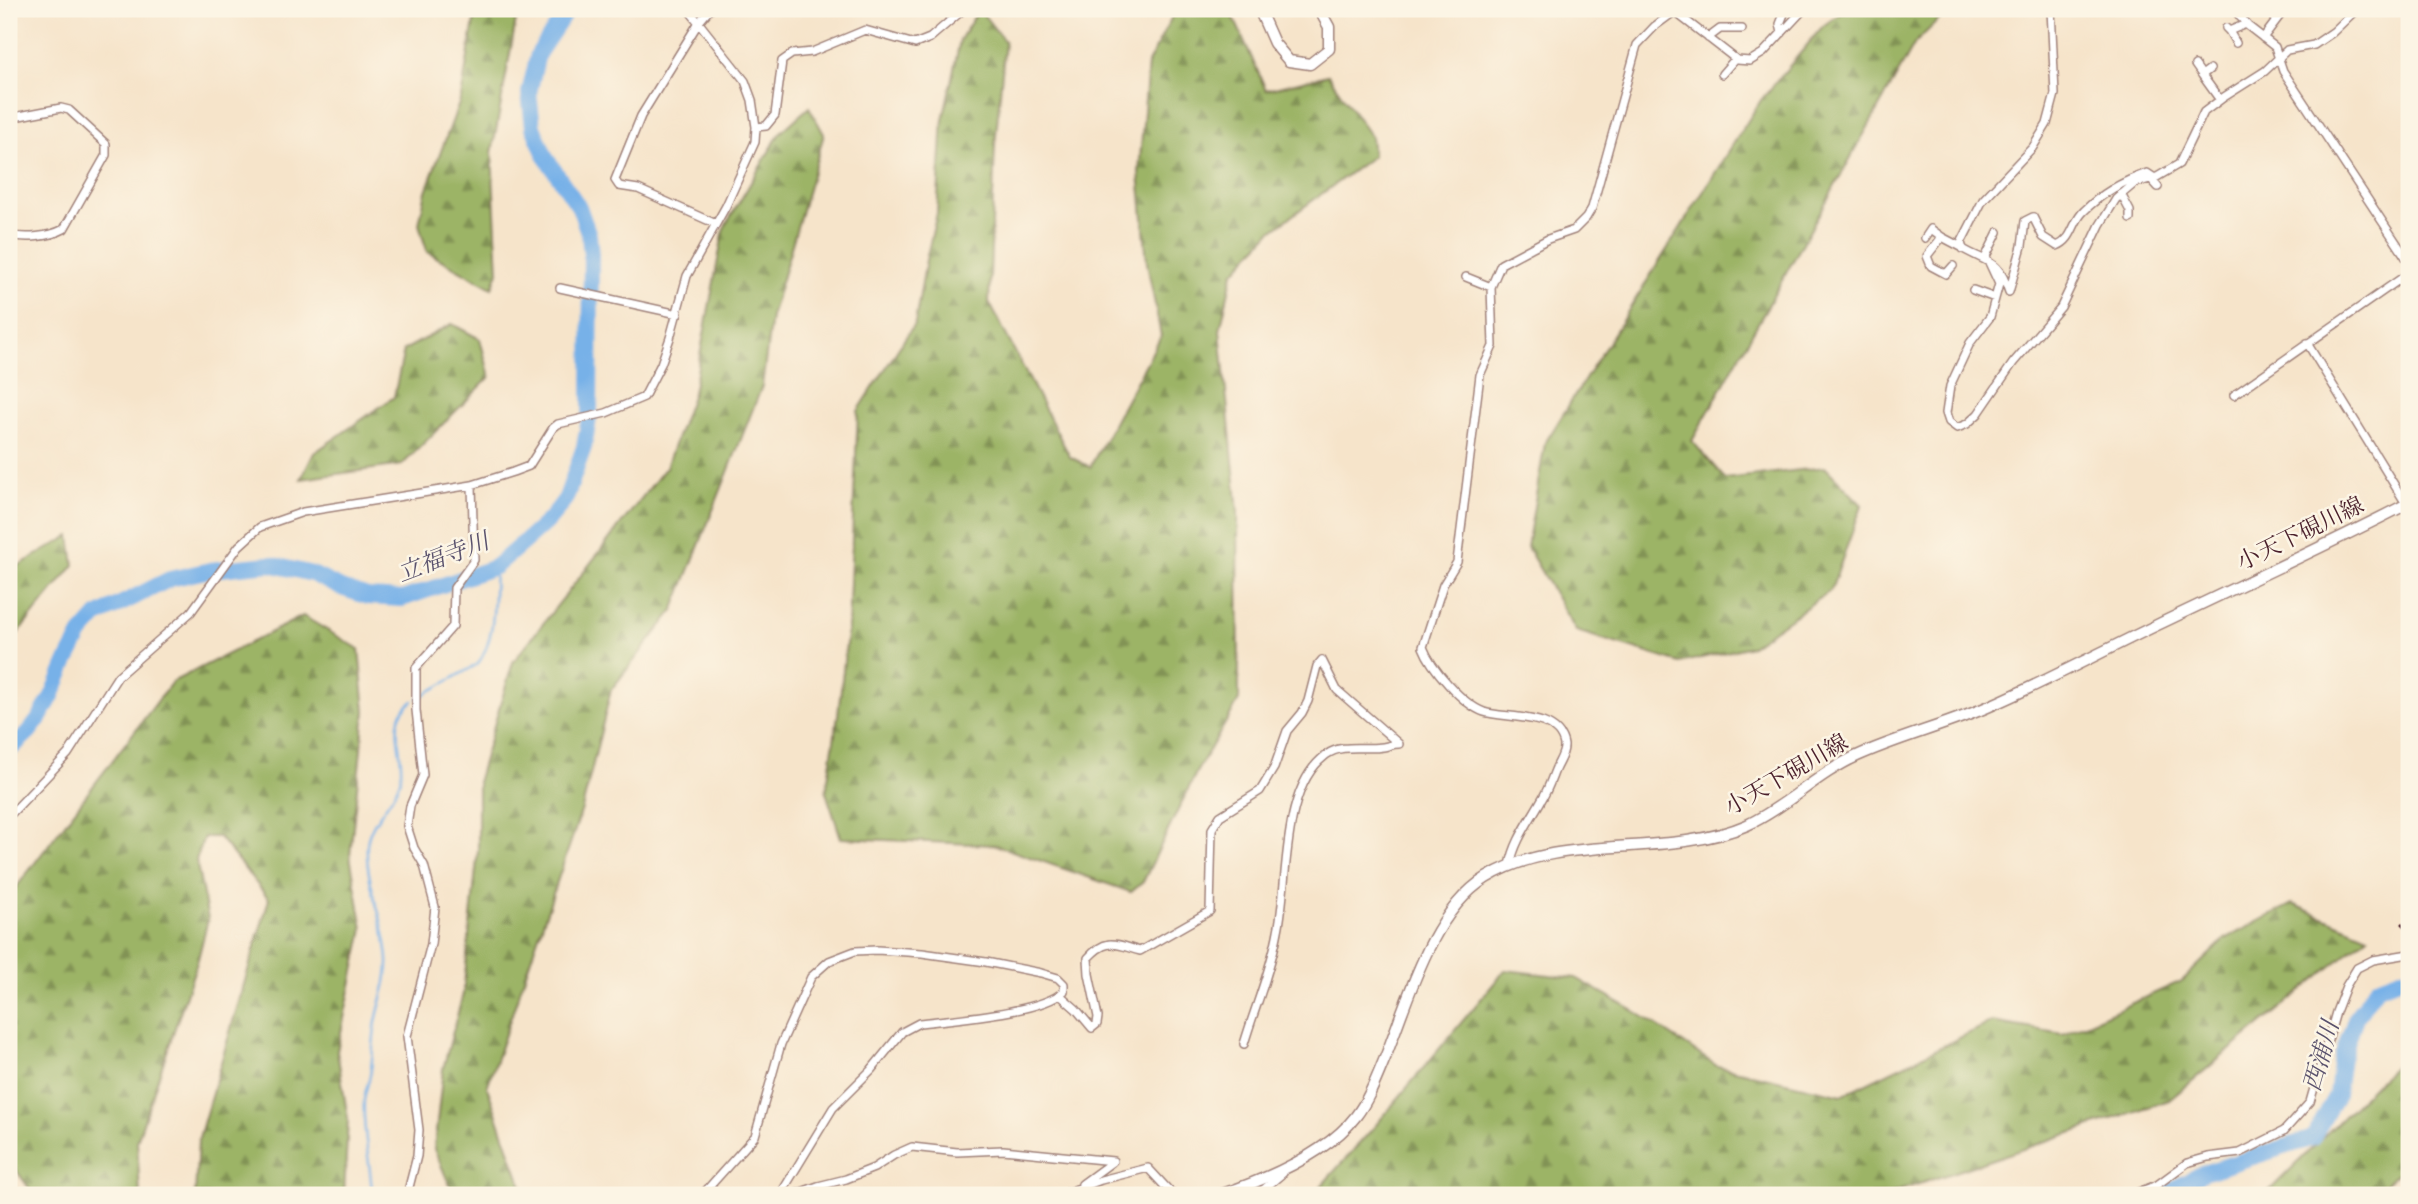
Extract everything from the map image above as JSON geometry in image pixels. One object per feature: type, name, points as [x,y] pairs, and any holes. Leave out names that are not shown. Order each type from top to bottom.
[{"type":"main road","points":[[1259,9],[1274,43],[1289,61],[1310,64],[1329,49],[1329,27],[1319,9]]},
{"type":"main road","name":"小天下硯川線","points":[[1220,1195],[1277,1172],[1313,1153],[1341,1132],[1358,1114],[1376,1080],[1428,950],[1444,919],[1461,897],[1486,878],[1510,866],[1570,851],[1716,836],[1746,826],[1769,814],[1828,771],[1857,755],[1991,706],[2407,500]]},
{"type":"street","points":[[9,816],[68,754],[118,676],[191,612],[239,546],[260,527],[303,512],[472,485],[529,466],[558,424],[606,413],[644,397],[661,364],[678,314],[687,276],[716,224],[755,142],[752,100],[745,81],[688,9]]},
{"type":"street","points":[[710,9],[699,22],[641,116],[615,180],[619,186],[638,189],[716,224]]},
{"type":"street","points":[[756,127],[766,126],[775,115],[782,61],[792,54],[813,52],[865,30],[915,44],[930,38],[964,9]]},
{"type":"street","points":[[1782,33],[1780,24],[1786,9]]},
{"type":"street","points":[[1510,866],[1513,849],[1545,796],[1564,744],[1557,732],[1544,723],[1528,717],[1483,711],[1475,706],[1431,665],[1423,647],[1443,585],[1457,562],[1480,375],[1493,346],[1491,287],[1501,264],[1548,239],[1574,230],[1586,218],[1592,208],[1637,45],[1655,26],[1677,10],[1735,59],[1750,61],[1763,53],[1804,9]]},
{"type":"street","points":[[1963,249],[1961,243],[1983,200],[2033,147],[2047,124],[2055,94],[2050,9]]},
{"type":"street","points":[[2234,9],[2246,24],[2275,47],[2283,71],[2409,262]]},
{"type":"street","points":[[2240,17],[2253,9]]},
{"type":"street","points":[[2263,38],[2285,9]]},
{"type":"street","points":[[1998,232],[1986,256],[1999,284],[1990,317],[1970,343],[1950,386],[1946,413],[1949,422],[1957,428],[1967,425],[1978,414],[2013,363],[2061,307],[2100,225],[2116,199],[2135,183],[2152,178],[2179,164],[2204,113],[2220,100],[2265,71],[2287,50],[2315,45],[2357,9]]},
{"type":"street","points":[[2236,43],[2227,30],[2246,24]]},
{"type":"street","points":[[1708,38],[1720,29],[1742,29]]},
{"type":"street","points":[[1722,74],[1735,59]]},
{"type":"street","points":[[2195,65],[2220,100]]},
{"type":"street","points":[[2202,75],[2210,69]]},
{"type":"street","points":[[9,118],[61,108],[68,110],[106,145],[106,155],[64,229],[54,234],[18,237],[9,235]]},
{"type":"street","points":[[1925,238],[1931,229],[1990,262],[2003,272],[2008,292],[2022,246],[2025,220],[2033,217],[2043,237],[2057,246],[2066,242],[2081,213],[2110,190],[2147,173],[2158,187]]},
{"type":"street","points":[[2121,194],[2130,211],[2130,219]]},
{"type":"street","points":[[1942,237],[1927,256],[1931,266],[1946,274],[1953,267]]},
{"type":"street","points":[[2234,395],[2409,273]]},
{"type":"street","points":[[1466,277],[1491,287]]},
{"type":"street","points":[[560,288],[678,314]]},
{"type":"street","points":[[1973,290],[1995,298]]},
{"type":"street","points":[[2307,343],[2407,500]]},
{"type":"street","points":[[407,1195],[417,1156],[419,1130],[407,1036],[408,1024],[431,944],[435,907],[424,865],[414,848],[407,826],[410,806],[424,775],[416,706],[416,668],[453,626],[454,588],[474,560],[472,485]]},
{"type":"street","points":[[1060,995],[1092,1028],[1097,1024],[1098,1017],[1088,958],[1099,946],[1109,942],[1139,951],[1210,911],[1212,829],[1220,816],[1260,791],[1274,768],[1283,739],[1308,701],[1317,666],[1322,660],[1337,690],[1399,744],[1343,748],[1328,753],[1317,763],[1296,800],[1285,860],[1285,885],[1278,932],[1244,1044]]},
{"type":"street","points":[[702,1195],[755,1136],[781,1044],[811,977],[829,961],[855,951],[877,950],[986,962],[1058,978],[1064,984],[1064,991],[1060,995],[1039,1004],[919,1023],[902,1032],[871,1070],[833,1108],[780,1195]]},
{"type":"street","points":[[2131,1195],[2157,1185],[2187,1163],[2240,1153],[2284,1131],[2310,1102],[2336,1012],[2346,986],[2357,968],[2373,960],[2409,954]]},
{"type":"street","points":[[793,1195],[846,1180],[912,1147],[957,1152],[1003,1150],[1113,1161],[1078,1188]]},
{"type":"street","points":[[1257,1195],[1286,1170],[1313,1153]]},
{"type":"street","points":[[1061,1195],[1148,1168],[1173,1195]]},
{"type":"green space","points":[[476,9],[518,9],[492,153],[498,272],[492,288],[427,252],[419,224],[426,191],[461,98]]},
{"type":"green space","points":[[979,9],[1005,42],[995,145],[989,302],[1070,457],[1090,467],[1161,336],[1147,263],[1139,172],[1148,63],[1176,9],[1230,9],[1266,90],[1328,75],[1371,137],[1373,156],[1270,232],[1233,273],[1220,330],[1238,512],[1239,700],[1197,771],[1143,882],[1131,892],[995,845],[841,838],[826,792],[848,626],[858,411],[915,323],[937,213],[943,120],[960,40]]},
{"type":"green space","points":[[1847,9],[1950,9],[1915,43],[1692,441],[1725,479],[1825,467],[1862,505],[1831,590],[1751,646],[1680,663],[1576,631],[1527,547],[1545,443],[1761,100],[1823,26]]},
{"type":"green space","points":[[809,107],[824,134],[771,317],[762,386],[673,611],[611,690],[582,809],[487,1087],[525,1195],[454,1195],[434,1149],[443,1069],[463,994],[478,850],[478,779],[513,662],[666,467],[693,393],[724,228],[780,133]]},
{"type":"green space","points":[[452,324],[480,339],[490,377],[402,465],[301,479],[314,453],[394,397],[404,350]]},
{"type":"green space","points":[[70,536],[74,565],[9,644],[9,571]]},
{"type":"green space","points":[[303,616],[359,649],[365,711],[350,856],[363,929],[337,1051],[348,1119],[344,1195],[195,1195],[198,1141],[269,899],[219,837],[204,837],[196,860],[208,919],[198,959],[137,1141],[140,1195],[34,1195],[9,1160],[9,897],[172,682]]},
{"type":"green space","points":[[2292,904],[2368,936],[2169,1100],[1886,1195],[1313,1195],[1376,1125],[1505,970],[1576,978],[1636,1012],[1717,1066],[1842,1095],[1992,1022],[2063,1034],[2182,981],[2225,939]]},
{"type":"green space","points":[[2405,1055],[2409,1055],[2409,1163],[2373,1195],[2265,1195]]},
{"type":"waterway","name":"立福寺川","points":[[9,751],[39,719],[81,634],[97,616],[170,579],[210,570],[270,564],[312,574],[368,597],[402,599],[495,567],[551,518],[566,498],[584,447],[590,413],[591,255],[589,235],[579,207],[546,158],[533,127],[529,93],[538,54],[568,9]]},
{"type":"waterway","points":[[418,698],[478,664],[491,630],[495,567]]},
{"type":"waterway","points":[[372,1195],[364,1100],[388,960],[384,931],[369,874],[367,845],[372,828],[400,780],[399,718],[413,701]]},
{"type":"waterway","name":"西浦川","points":[[2162,1195],[2203,1173],[2313,1138],[2337,1094],[2342,1057],[2356,1017],[2377,987],[2409,975]]},
{"type":"railway","points":[[2402,923],[2409,930]]}]
